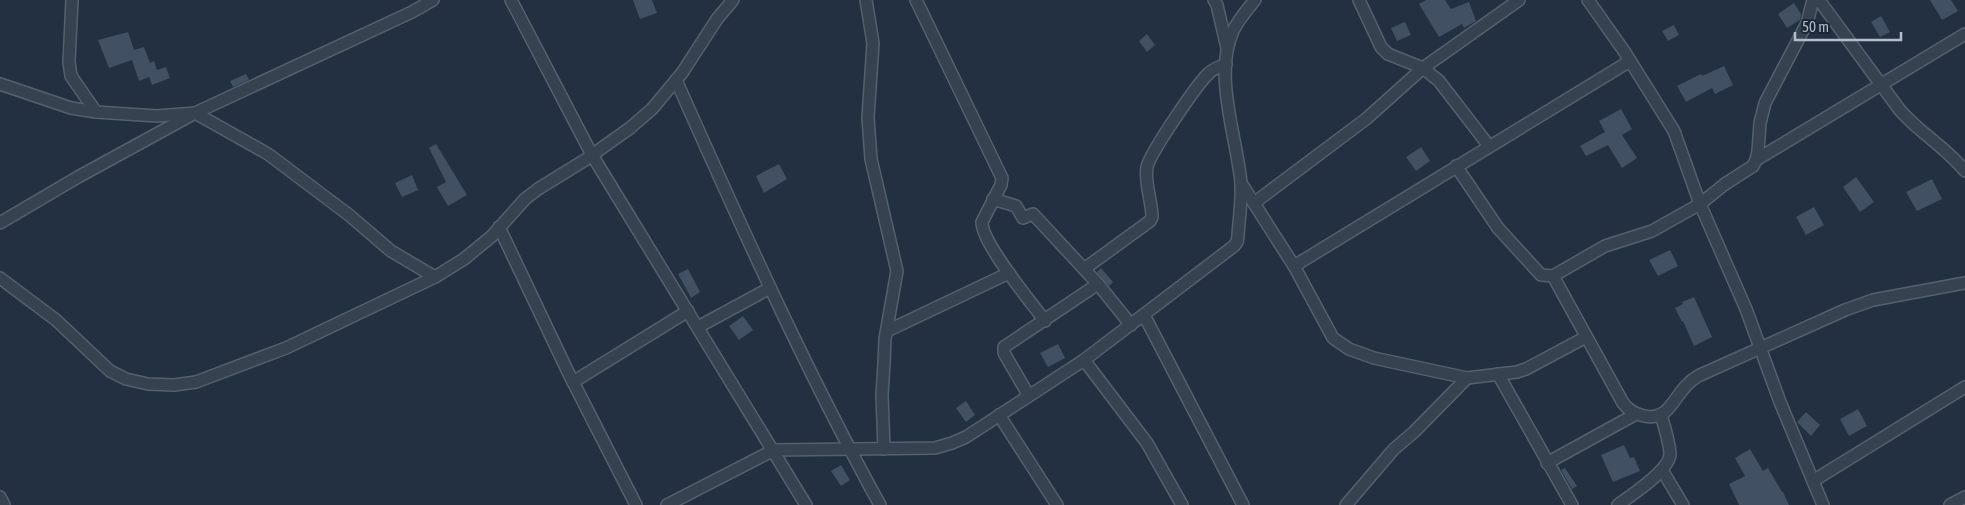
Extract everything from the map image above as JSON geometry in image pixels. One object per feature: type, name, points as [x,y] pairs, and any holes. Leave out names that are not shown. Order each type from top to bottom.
[{"type":"street","points":[[72,0],[69,62],[71,76],[96,112]]},
{"type":"street","points":[[0,223],[87,172],[195,113],[412,12],[433,0]]},
{"type":"street","points":[[511,0],[592,155],[806,505]]},
{"type":"street","points":[[0,278],[56,320],[110,371],[126,379],[148,384],[174,385],[196,382],[286,348],[435,277],[464,259],[499,228],[514,210],[538,189],[592,155],[630,128],[652,109],[676,80],[717,18],[733,0]]},
{"type":"street","points":[[866,0],[873,43],[868,118],[871,159],[897,271],[887,331],[882,395],[884,449]]},
{"type":"street","points":[[916,0],[1002,178],[1001,185],[982,222],[982,226],[991,246],[1045,321]]},
{"type":"street","points":[[1214,0],[1217,5],[1227,48]]},
{"type":"street","points":[[667,505],[774,450],[935,448],[966,437],[1084,360],[1238,242],[1241,183],[1229,122],[1227,48],[1239,20],[1255,0]]},
{"type":"street","points":[[1359,0],[1381,47],[1388,54],[1423,68],[1439,81],[1489,146]]},
{"type":"street","points":[[1254,203],[1366,119],[1423,68],[1519,0]]},
{"type":"street","points":[[1588,0],[1630,61],[1674,132],[1700,204],[1733,278],[1780,402],[1822,505]]},
{"type":"street","points":[[1756,160],[1760,123],[1765,104],[1807,23],[1813,0]]},
{"type":"street","points":[[1819,0],[1908,120],[1950,155],[1965,171]]},
{"type":"street","points":[[1456,166],[1498,228],[1536,272],[1541,275],[1553,276],[1605,246],[1647,233],[1700,204],[1724,184],[1747,170],[1756,160],[1965,34]]},
{"type":"street","points":[[1294,266],[1630,61]]},
{"type":"street","points":[[1084,269],[1150,221],[1152,217],[1147,173],[1149,162],[1170,126],[1205,77],[1216,68],[1226,64]]},
{"type":"street","points":[[676,80],[770,288],[849,449],[880,505]]},
{"type":"street","points":[[0,84],[71,108],[96,112],[158,116],[195,113],[268,154],[342,209],[391,251],[435,277]]},
{"type":"street","points":[[1241,183],[1294,266],[1325,326],[1333,338],[1349,349],[1374,358],[1467,378],[1526,369],[1586,337]]},
{"type":"street","points":[[994,199],[1016,206],[1023,218],[1033,214],[1098,284],[1131,324]]},
{"type":"street","points":[[499,228],[573,382],[636,505]]},
{"type":"street","points":[[887,331],[1009,273]]},
{"type":"street","points":[[1553,276],[1623,403],[1636,414],[1645,416],[1661,414],[1690,380],[1845,310],[1873,300],[1965,283]]},
{"type":"street","points":[[1029,396],[1004,353],[1004,347],[1098,284]]},
{"type":"street","points":[[698,327],[770,288]]},
{"type":"street","points":[[573,382],[688,311]]},
{"type":"street","points":[[1144,315],[1243,505]]},
{"type":"street","points":[[1084,360],[1147,443],[1182,505]]},
{"type":"street","points":[[1498,374],[1572,505]]},
{"type":"street","points":[[1346,505],[1394,449],[1414,432],[1467,378]]},
{"type":"street","points":[[1813,481],[1965,387]]},
{"type":"street","points":[[1547,463],[1636,414]]},
{"type":"street","points":[[1618,505],[1662,470],[1670,460],[1661,414]]},
{"type":"street","points":[[999,415],[1058,505]]},
{"type":"street","points":[[1662,470],[1683,505]]},
{"type":"street","points":[[0,497],[4,505]]},
{"type":"street","points":[[1950,505],[1965,497]]},
{"type":"building","points":[[633,0],[652,0],[657,13],[640,19]]},
{"type":"building","points":[[1426,0],[1445,0],[1451,9],[1469,2],[1476,21],[1464,28],[1462,24],[1439,37],[1419,4]]},
{"type":"building","points":[[1930,0],[1951,0],[1958,11],[1942,20]]},
{"type":"building","points":[[1794,3],[1801,14],[1800,20],[1787,28],[1778,14]]},
{"type":"building","points":[[1881,16],[1890,32],[1880,37],[1871,22]]},
{"type":"building","points":[[1405,22],[1411,35],[1397,41],[1391,28]]},
{"type":"building","points":[[1674,25],[1679,35],[1668,41],[1662,31]]},
{"type":"building","points":[[128,32],[134,50],[144,47],[150,63],[154,61],[157,70],[166,67],[170,78],[152,85],[149,77],[139,81],[132,60],[109,68],[98,40]]},
{"type":"building","points":[[1147,34],[1155,45],[1147,52],[1139,41]]},
{"type":"building","points":[[1724,66],[1733,85],[1715,94],[1712,88],[1686,102],[1677,86],[1701,74],[1702,76]]},
{"type":"building","points":[[246,74],[249,80],[233,87],[230,81]]},
{"type":"building","points":[[1621,109],[1632,129],[1622,135],[1637,158],[1622,168],[1608,145],[1586,156],[1580,146],[1605,132],[1599,121]]},
{"type":"building","points":[[436,144],[467,195],[448,206],[437,187],[446,182],[429,148]]},
{"type":"building","points":[[1421,147],[1430,161],[1416,171],[1406,157]]},
{"type":"building","points":[[779,164],[787,179],[764,193],[756,176]]},
{"type":"building","points":[[412,175],[418,190],[402,197],[395,183]]},
{"type":"building","points":[[1856,177],[1874,202],[1860,212],[1843,187]]},
{"type":"building","points":[[1932,179],[1942,199],[1917,211],[1906,192]]},
{"type":"building","points":[[1814,207],[1824,225],[1806,235],[1796,217]]},
{"type":"building","points":[[1670,250],[1678,266],[1658,276],[1649,260]]},
{"type":"building","points":[[1101,268],[1113,282],[1109,286],[1097,272]]},
{"type":"building","points":[[688,269],[700,292],[691,298],[678,274]]},
{"type":"building","points":[[1694,297],[1712,337],[1694,346],[1675,308],[1683,304],[1682,302]]},
{"type":"building","points":[[743,316],[753,330],[739,340],[729,326]]},
{"type":"building","points":[[1058,344],[1065,358],[1048,367],[1040,353]]},
{"type":"building","points":[[966,401],[975,415],[966,422],[956,408]]},
{"type":"building","points":[[1858,409],[1867,426],[1849,436],[1840,419]]},
{"type":"building","points":[[1806,412],[1820,425],[1811,436],[1797,422]]},
{"type":"building","points":[[1624,445],[1630,458],[1634,457],[1640,471],[1613,482],[1601,455]]},
{"type":"building","points":[[1750,449],[1763,471],[1768,468],[1789,505],[1739,505],[1729,484],[1745,476],[1735,458]]},
{"type":"building","points":[[841,465],[850,480],[841,486],[831,471]]},
{"type":"building","points":[[1565,468],[1577,486],[1572,489],[1561,470]]}]
